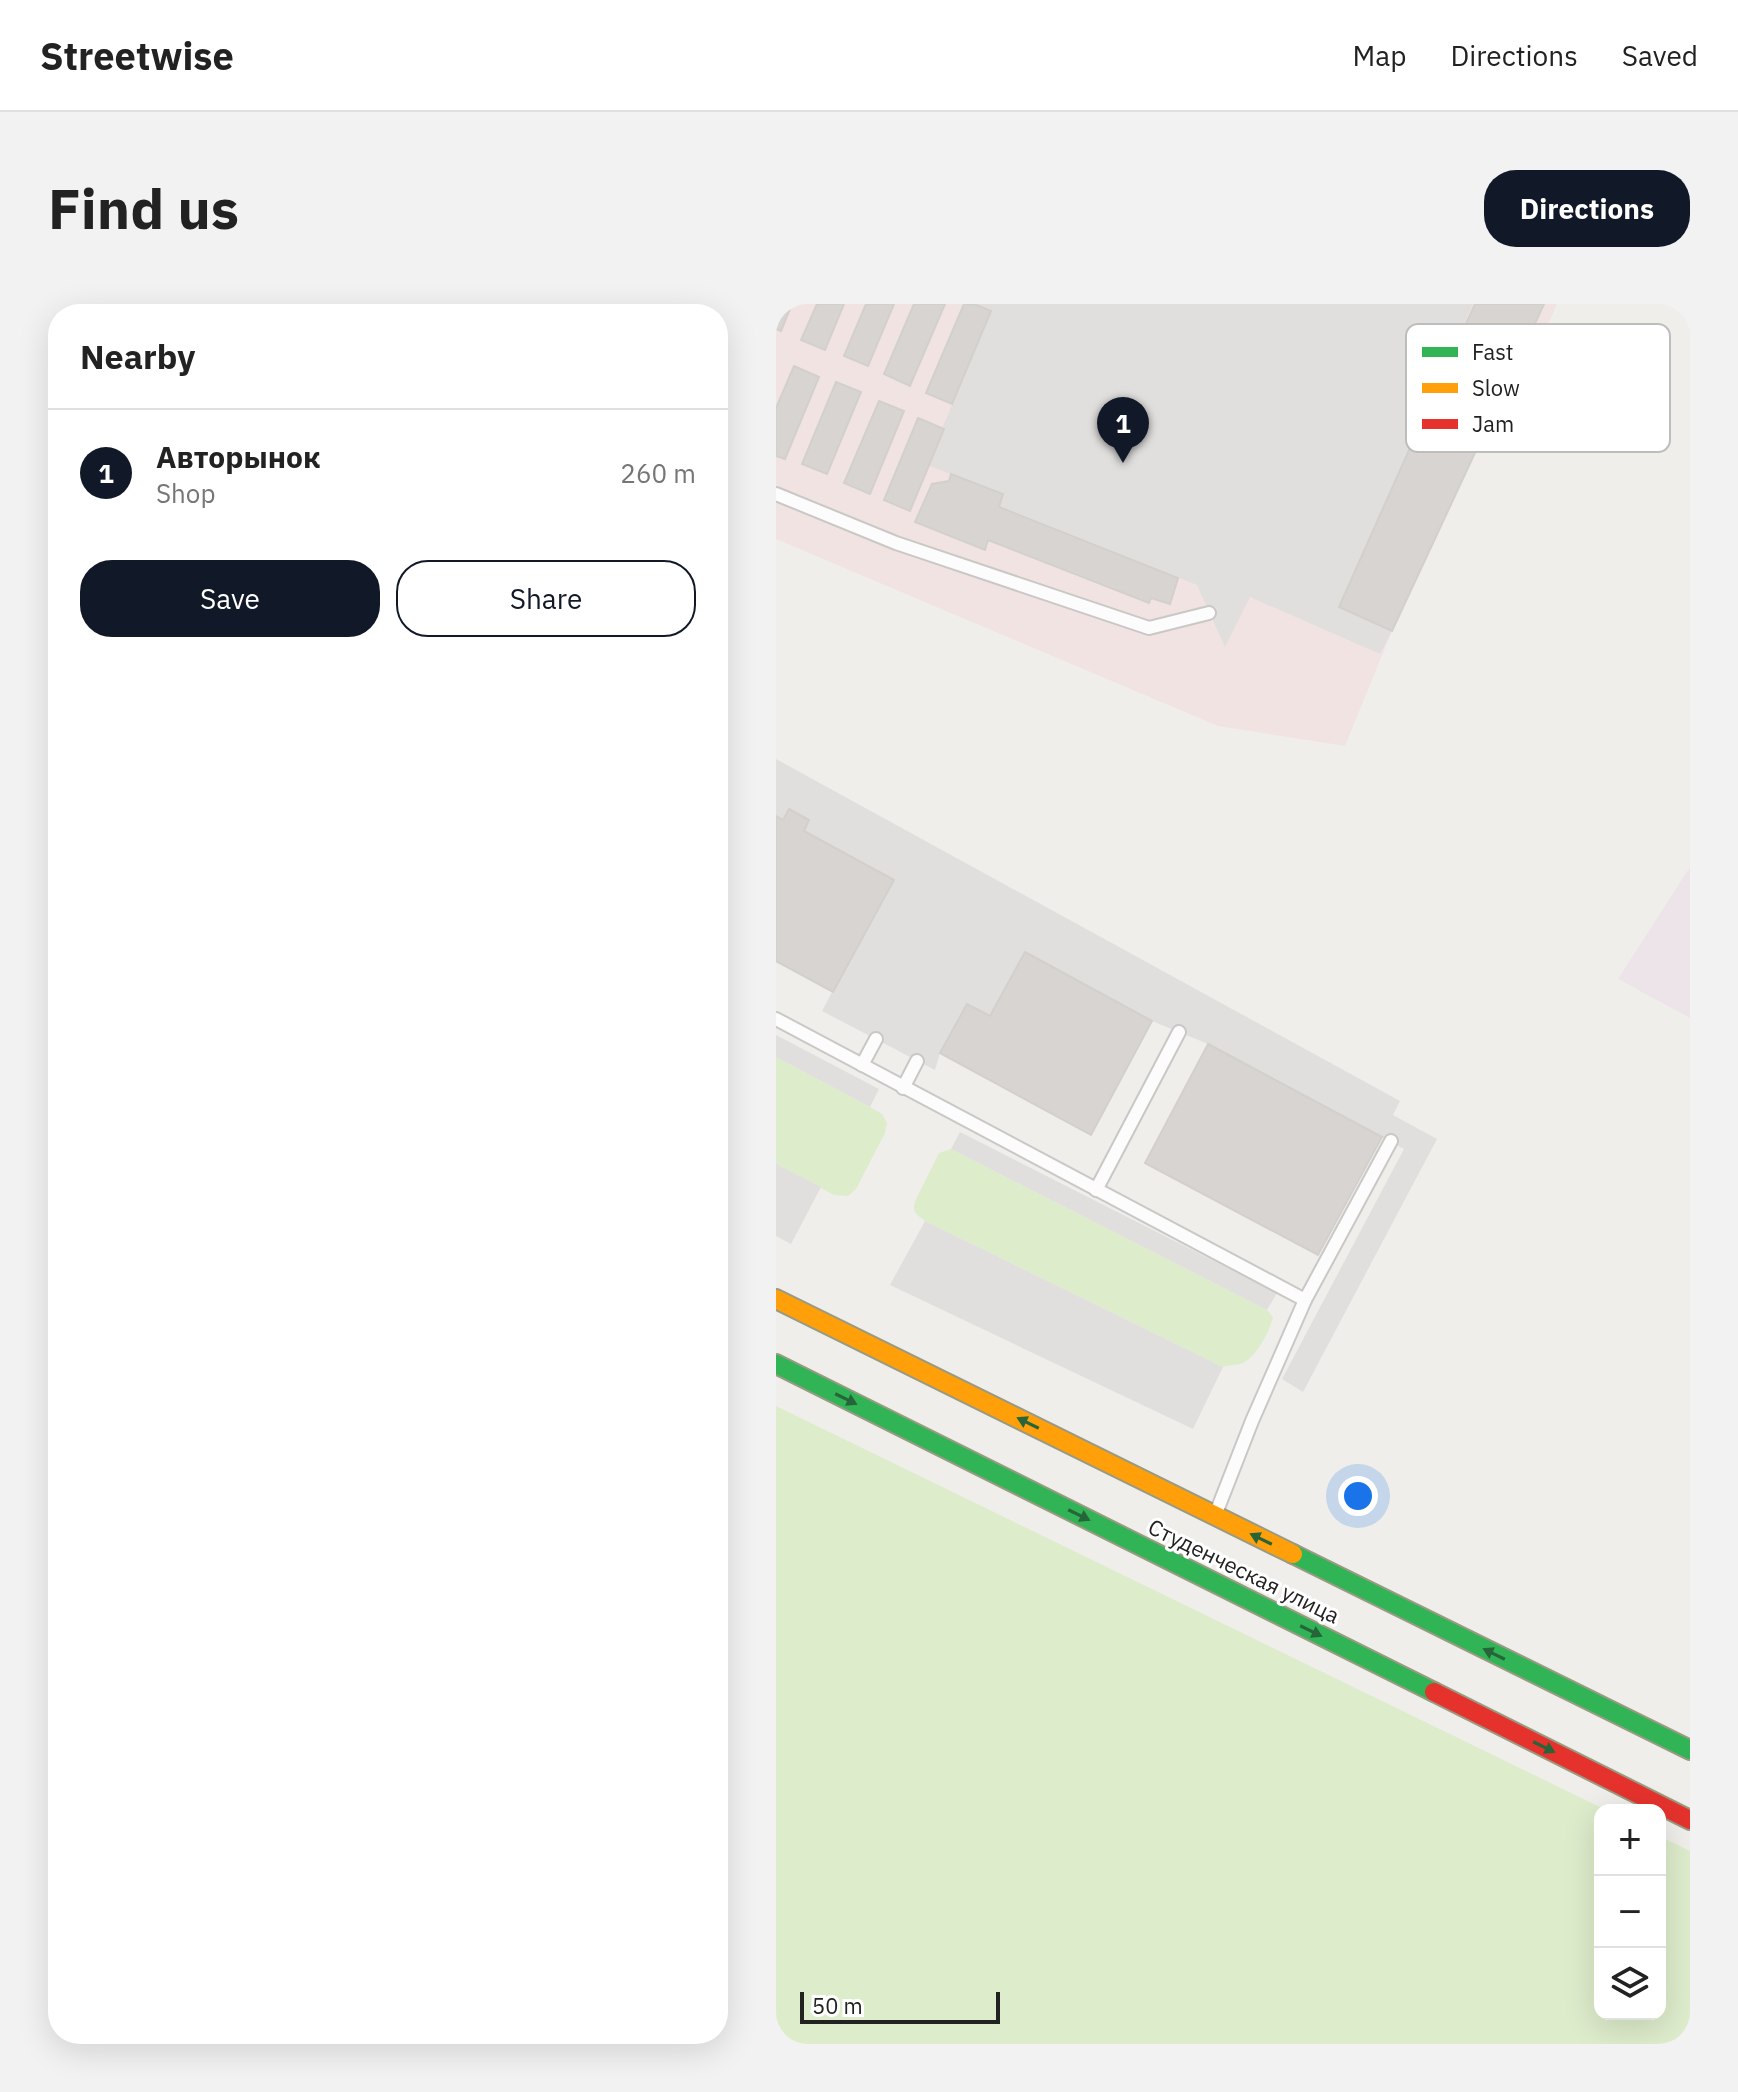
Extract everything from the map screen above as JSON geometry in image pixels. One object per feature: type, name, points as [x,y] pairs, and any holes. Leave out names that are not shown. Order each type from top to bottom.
[{"type":"main road","name":"Студенческая улица","points":[[776,1299],[1690,1750]]},
{"type":"main road","name":"Студенческая улица","points":[[776,1364],[1690,1820]]},
{"type":"lane","points":[[776,494],[896,543],[1149,628],[1209,613]]},
{"type":"lane","points":[[776,1019],[1305,1300]]},
{"type":"lane","points":[[1096,1190],[1179,1032]]},
{"type":"lane","points":[[862,1065],[876,1039]]},
{"type":"lane","points":[[903,1088],[917,1061]]},
{"type":"lane","points":[[1215,1516],[1305,1300],[1391,1141]]},
{"type":"shaded area","points":[[776,304],[1557,304],[1548,324],[1406,324],[1406,452],[1476,452],[1392,631],[1345,746],[1218,726],[776,539]]},
{"type":"shaded area","points":[[974,304],[1473,304],[1464,324],[1406,324],[1408,452],[1340,607],[1392,631],[1380,654],[1250,597],[1225,647],[1197,585],[999,507],[1003,494],[927,465],[991,311]]},
{"type":"shaded area","points":[[776,759],[1400,1101],[1393,1115],[1437,1139],[1303,1392],[1282,1379],[1404,1149],[1208,1044],[1152,1021],[1026,953],[990,1016],[967,1004],[940,1053],[935,1070],[822,1011],[832,992],[776,961]]},
{"type":"shaded area","points":[[1690,867],[1690,1018],[1618,979]]},
{"type":"shaded area","points":[[776,1035],[879,1089],[870,1107],[776,1057]]},
{"type":"shaded area","points":[[960,1132],[1277,1293],[1267,1310],[951,1149]]},
{"type":"shaded area","points":[[776,1164],[821,1187],[791,1244],[776,1236]]},
{"type":"shaded area","points":[[925,1221],[1223,1367],[1193,1429],[890,1285]]},
{"type":"green space","points":[[776,1057],[882,1114],[887,1123],[885,1133],[856,1189],[848,1196],[834,1195],[776,1164]]},
{"type":"green space","points":[[951,1149],[1267,1310],[1273,1317],[1262,1343],[1243,1363],[1223,1367],[925,1221],[915,1212],[915,1203],[939,1153]]},
{"type":"green space","points":[[776,1406],[1594,1804],[1594,2020],[1666,2020],[1666,1839],[1690,1851],[1690,2044],[776,2044]]},
{"type":"building","points":[[776,304],[792,304],[781,331],[776,329]]},
{"type":"building","points":[[817,304],[844,304],[825,350],[801,340]]},
{"type":"building","points":[[866,304],[894,304],[868,366],[844,356]]},
{"type":"building","points":[[914,304],[945,304],[910,386],[884,374]]},
{"type":"building","points":[[964,304],[974,304],[991,311],[952,404],[926,393]]},
{"type":"building","points":[[1475,304],[1544,304],[1535,324],[1466,324]]},
{"type":"building","points":[[794,366],[819,377],[785,459],[776,456],[776,408]]},
{"type":"building","points":[[836,382],[861,392],[827,474],[802,464]]},
{"type":"building","points":[[879,401],[904,411],[870,494],[844,483]]},
{"type":"building","points":[[918,418],[944,429],[910,511],[884,500]]},
{"type":"building","points":[[1408,452],[1475,452],[1392,631],[1339,607]]},
{"type":"building","points":[[951,474],[1003,494],[999,507],[1178,578],[1170,604],[1151,598],[1149,603],[988,540],[985,550],[915,522],[932,484],[949,481]]},
{"type":"building","points":[[789,809],[809,820],[804,831],[894,880],[833,992],[776,961],[776,816],[783,820]]},
{"type":"building","points":[[1025,952],[1152,1021],[1091,1135],[940,1053],[967,1004],[990,1016]]},
{"type":"building","points":[[1208,1044],[1382,1137],[1318,1255],[1145,1163]]},
{"type":"traffic: fast","points":[[776,1364],[1434,1692]]},
{"type":"traffic: fast","points":[[1293,1554],[1690,1750]]},
{"type":"traffic: slow","points":[[776,1299],[1293,1554]]},
{"type":"traffic: jam","points":[[1434,1692],[1690,1820]]},
{"type":"place","name":"Авторынок","points":[[1123,463]]}]
